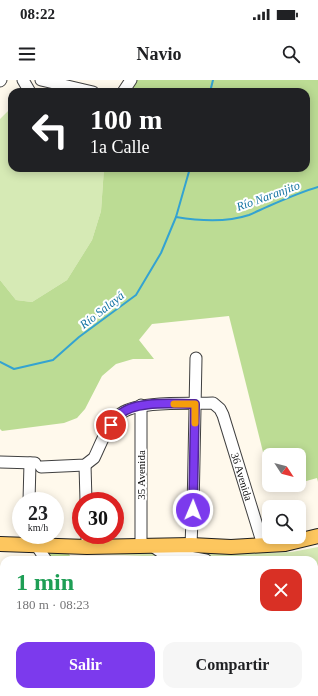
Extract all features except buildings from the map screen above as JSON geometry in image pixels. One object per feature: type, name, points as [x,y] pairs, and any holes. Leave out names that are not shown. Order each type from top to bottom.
[{"type":"main road","points":[[122,544],[146,546],[191,545],[231,547],[285,544],[318,536]]},
{"type":"main road","points":[[0,544],[12,543]]},
{"type":"street","points":[[41,80],[76,88]]},
{"type":"street","points":[[191,545],[196,358]]},
{"type":"street","name":"36 Avenida","points":[[195,404],[213,403],[220,408],[263,545]]},
{"type":"street","points":[[0,462],[85,465],[94,458],[111,425],[119,414],[126,410],[141,405],[195,404]]},
{"type":"street","name":"35 Avenida","points":[[141,405],[146,546]]},
{"type":"street","points":[[31,492],[36,464]]},
{"type":"street","points":[[85,465],[86,492]]},
{"type":"street","points":[[33,544],[43,556]]},
{"type":"street","points":[[146,546],[162,552],[184,556]]},
{"type":"green space","points":[[129,80],[318,80],[318,482],[317,478],[306,481],[306,448],[262,448],[229,316],[152,324],[139,340],[154,359],[133,359],[116,364],[102,376],[85,409],[77,418],[64,423],[2,431],[0,429],[0,280],[16,300],[32,302],[67,280],[92,240],[101,211],[104,172],[310,172],[310,88],[125,88]]},
{"type":"green space","points":[[8,111],[8,172],[104,172],[101,211],[92,240],[67,280],[32,302],[16,300],[0,280],[0,119]]},
{"type":"green space","points":[[318,547],[318,556],[142,556],[68,552],[264,553],[292,552]]},
{"type":"green space","points":[[54,550],[68,552],[70,556],[49,556],[48,554]]},
{"type":"waterway","points":[[211,88],[213,80]]},
{"type":"waterway","name":"Río Salayá","points":[[0,362],[14,369],[53,360],[79,337],[136,295],[161,253],[176,217],[189,172]]},
{"type":"waterway","name":"Río Naranjito","points":[[176,217],[194,220],[222,220],[240,218],[318,187]]},
{"type":"slow traffic","points":[[174,404],[195,404],[195,423]]},
{"type":"route","points":[[111,425],[119,414],[141,405],[195,404],[193,510]]}]
